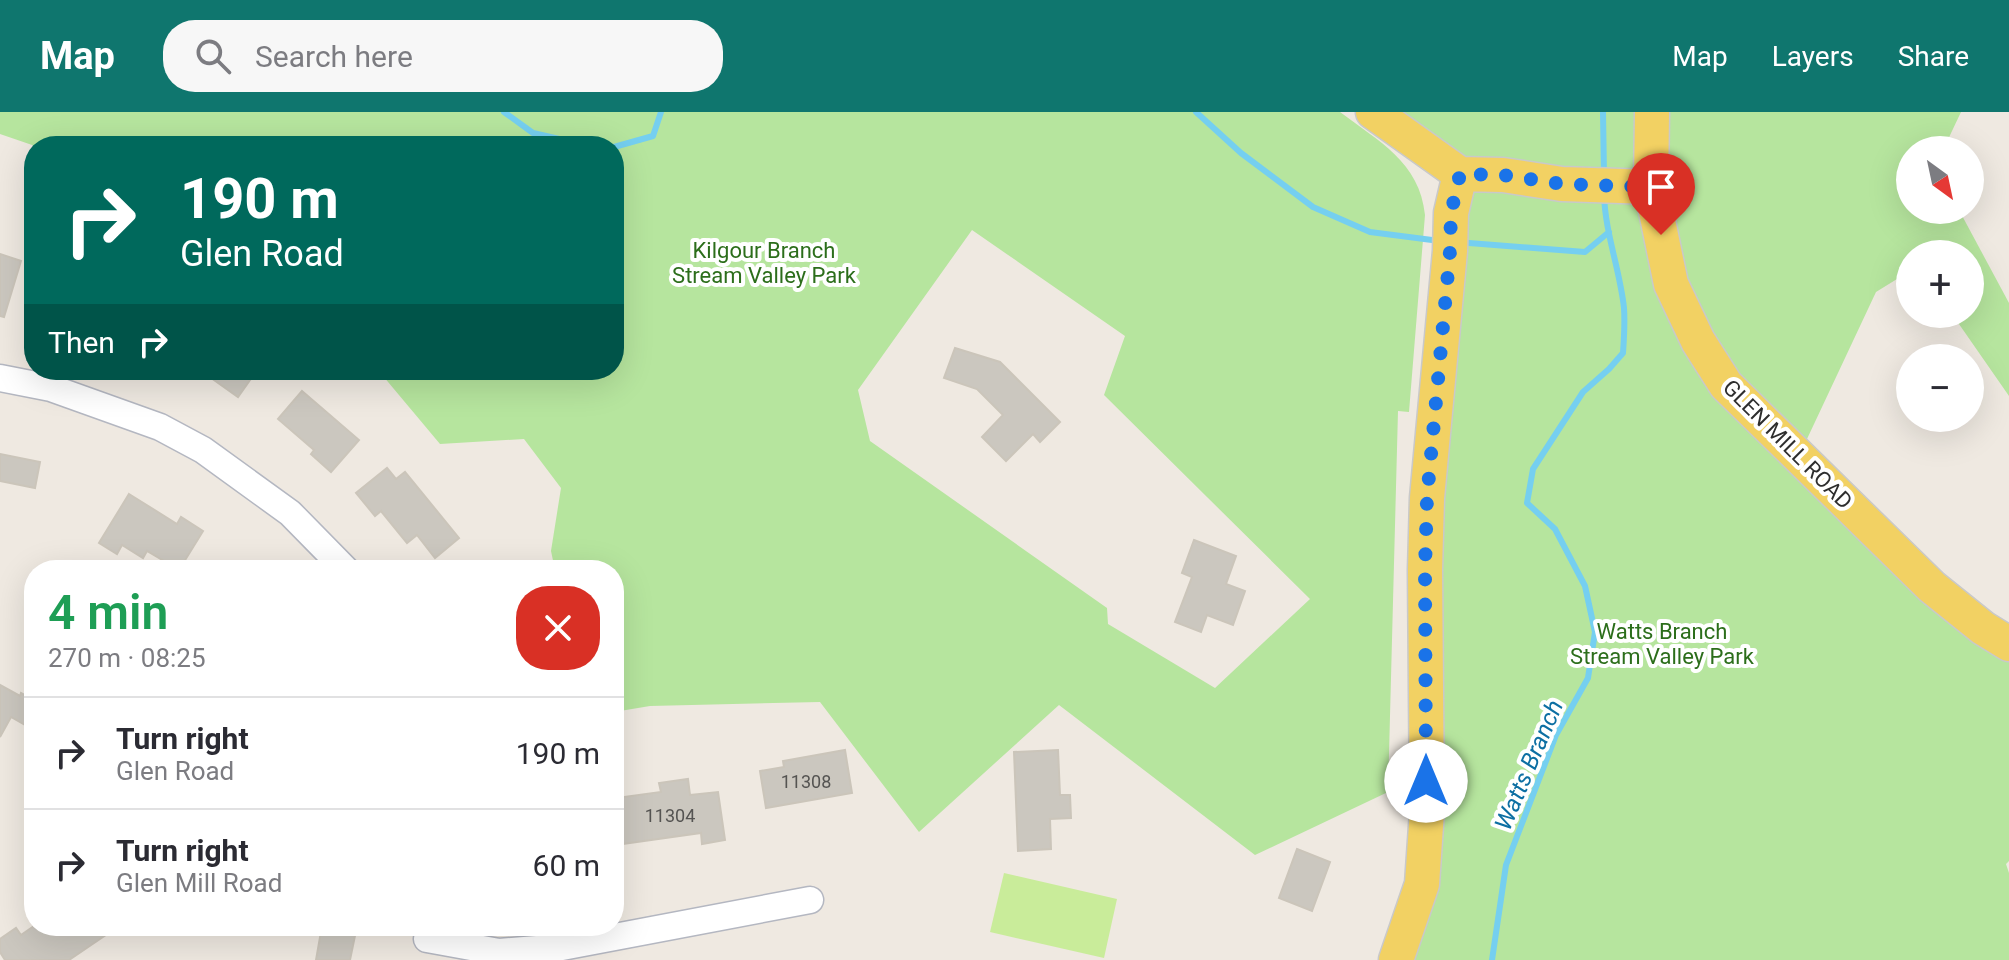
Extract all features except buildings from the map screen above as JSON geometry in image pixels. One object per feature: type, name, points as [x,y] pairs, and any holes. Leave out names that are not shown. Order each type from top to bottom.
[{"type":"main road","points":[[1373,112],[1460,174],[1503,175],[1562,184],[1637,187]]},
{"type":"main road","name":"GLEN MILL ROAD","points":[[1652,112],[1637,187],[1671,284],[1698,341],[1726,385],[1932,587],[1983,628],[2009,644]]},
{"type":"main road","points":[[1396,960],[1422,884],[1427,811],[1427,498],[1451,213],[1460,174]]},
{"type":"street","points":[[0,378],[51,388],[160,427],[203,450],[290,513],[336,560]]},
{"type":"street","points":[[624,935],[810,900]]},
{"type":"street","points":[[424,942],[499,952],[562,947],[620,936]]},
{"type":"green space","name":"Kilgour Branch Stream Valley Park","points":[[0,112],[1340,112],[1382,143],[1406,167],[1415,181],[1425,215],[1409,412],[1398,411],[1388,792],[1255,855],[1059,705],[919,832],[820,702],[650,706],[624,710],[624,560],[553,560],[551,551],[561,488],[524,439],[440,444],[386,380],[624,380],[624,136],[24,136],[24,142],[0,134]],"holes":[[[972,230],[1125,336],[1104,395],[1310,599],[1215,688],[1108,624],[1107,608],[870,441],[858,390]]]},
{"type":"green space","name":"Watts Branch Stream Valley Park","points":[[1385,112],[1961,112],[1950,136],[1896,136],[1896,224],[1967,224],[1975,240],[1896,240],[1896,280],[1876,292],[1799,456],[2009,652],[2009,861],[2006,864],[2009,873],[2009,960],[1396,960],[1422,884],[1460,174]]},
{"type":"green space","name":"Watts Branch Stream Valley Park","points":[[1984,256],[2009,303],[2009,396],[1984,360],[1984,344],[1973,344],[1962,328],[1984,328]]},
{"type":"green space","points":[[1004,873],[1117,899],[1104,958],[990,932]]},
{"type":"waterway","points":[[504,112],[533,133],[546,136]]},
{"type":"waterway","points":[[624,144],[653,136],[661,112]]},
{"type":"waterway","points":[[1196,112],[1241,153],[1313,207],[1370,232],[1432,240]]},
{"type":"waterway","name":"Watts Branch","points":[[1603,112],[1604,175]]},
{"type":"waterway","name":"Watts Branch","points":[[1492,960],[1506,865],[1556,735],[1588,678],[1595,632],[1585,586],[1555,529],[1527,503],[1533,469],[1583,392],[1623,353],[1624,308],[1604,194]]},
{"type":"waterway","points":[[1469,243],[1585,252],[1609,232]]},
{"type":"route","points":[[1426,781],[1427,498],[1451,213],[1460,174],[1503,175],[1562,184],[1651,187],[1661,235]]}]
